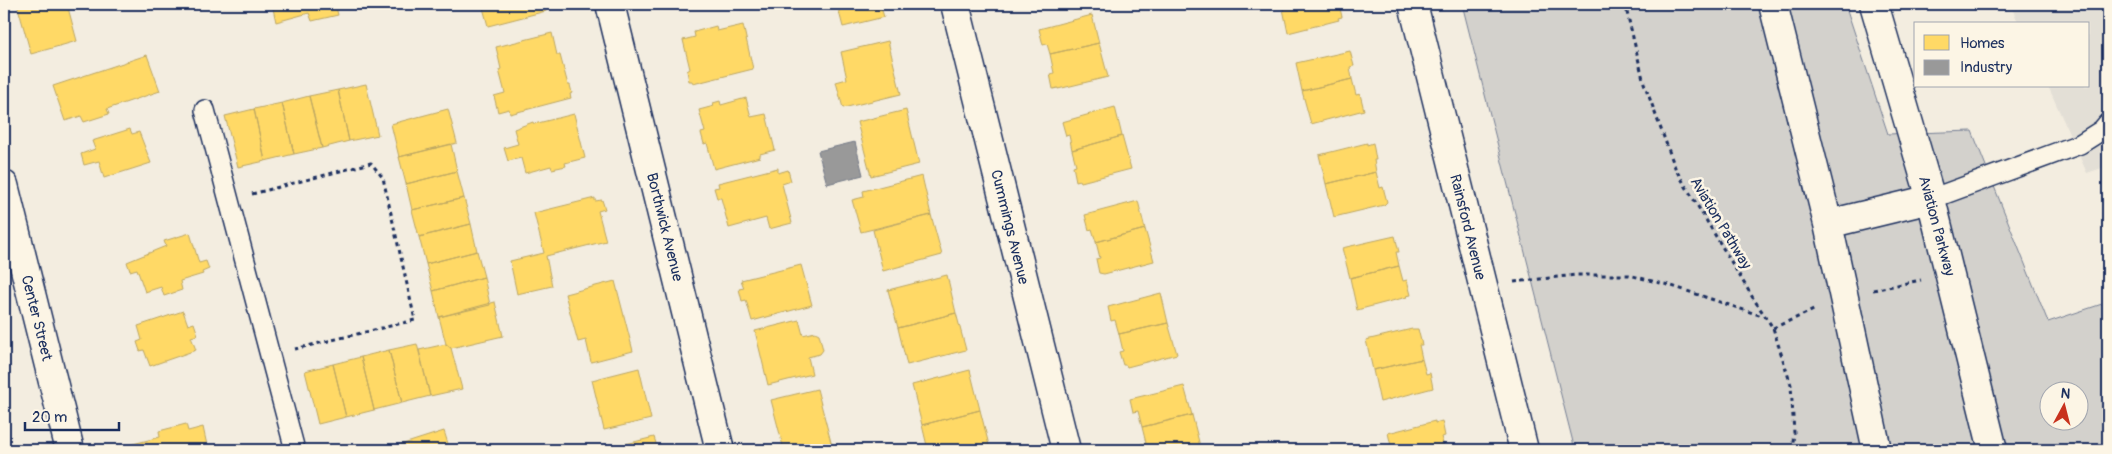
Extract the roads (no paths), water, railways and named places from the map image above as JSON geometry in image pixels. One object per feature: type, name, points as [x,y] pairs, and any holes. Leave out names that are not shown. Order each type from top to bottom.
[{"type":"street","name":"Borthwick Avenue","points":[[610,4],[720,450]]},
{"type":"street","name":"Cummings Avenue","points":[[955,4],[1066,450]]},
{"type":"street","name":"Rainsford Avenue","points":[[1413,4],[1524,450]]},
{"type":"street","points":[[1773,4],[1828,224],[1877,450]]},
{"type":"street","name":"Aviation Parkway","points":[[1874,4],[1931,199],[1993,450]]},
{"type":"street","name":"Center Street","points":[[4,185],[70,450]]},
{"type":"street","points":[[1828,224],[1931,199]]},
{"type":"lane","points":[[205,110],[295,450]]},
{"type":"lane","points":[[1931,199],[2080,144],[2102,130],[2108,123]]}]
